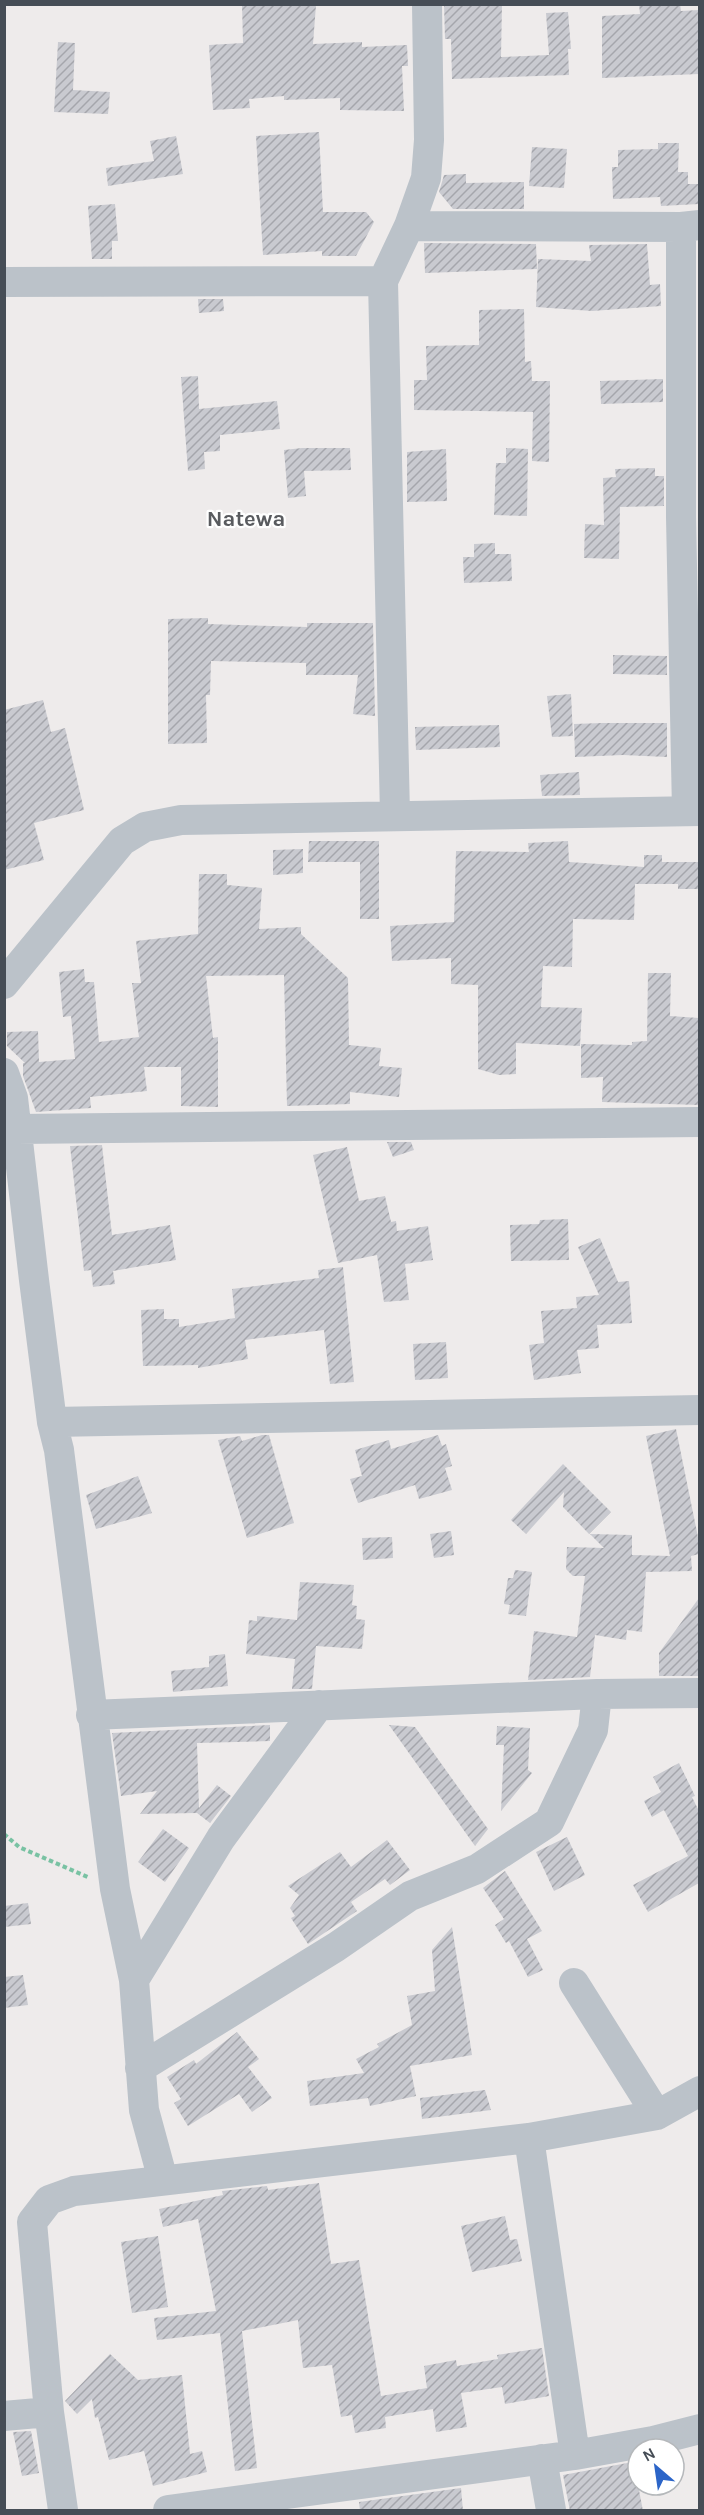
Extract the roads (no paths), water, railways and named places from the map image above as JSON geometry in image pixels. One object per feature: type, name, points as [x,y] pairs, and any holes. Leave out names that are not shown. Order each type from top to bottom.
[{"type":"street","points":[[395,815],[383,281],[409,226],[426,178],[429,140],[427,4]]},
{"type":"street","points":[[4,984],[122,841],[145,826],[181,820],[693,811],[690,226],[409,226]]},
{"type":"street","points":[[4,282],[383,281]]},
{"type":"street","points":[[4,1073],[13,1098],[52,1422],[59,1450],[91,1716],[115,1889],[134,1980],[144,2110],[163,2180]]},
{"type":"street","points":[[17,1130],[699,1122]]},
{"type":"street","points":[[52,1422],[699,1410]]},
{"type":"street","points":[[91,1716],[597,1694],[699,1693]]},
{"type":"street","points":[[140,2068],[336,1947],[410,1896],[477,1869],[549,1822],[593,1730],[597,1694]]},
{"type":"street","points":[[134,1980],[221,1838],[319,1706]]},
{"type":"street","points":[[574,1983],[657,2115]]},
{"type":"street","points":[[63,2511],[50,2412],[32,2222],[49,2200],[74,2191],[530,2138],[657,2115],[699,2091]]},
{"type":"street","points":[[530,2138],[575,2455]]},
{"type":"street","points":[[4,2416],[50,2412]]},
{"type":"street","points":[[168,2511],[575,2455],[699,2429]]},
{"type":"street","points":[[542,2459],[551,2511]]},
{"type":"district","name":"Natewa","points":[[246,518]]}]
